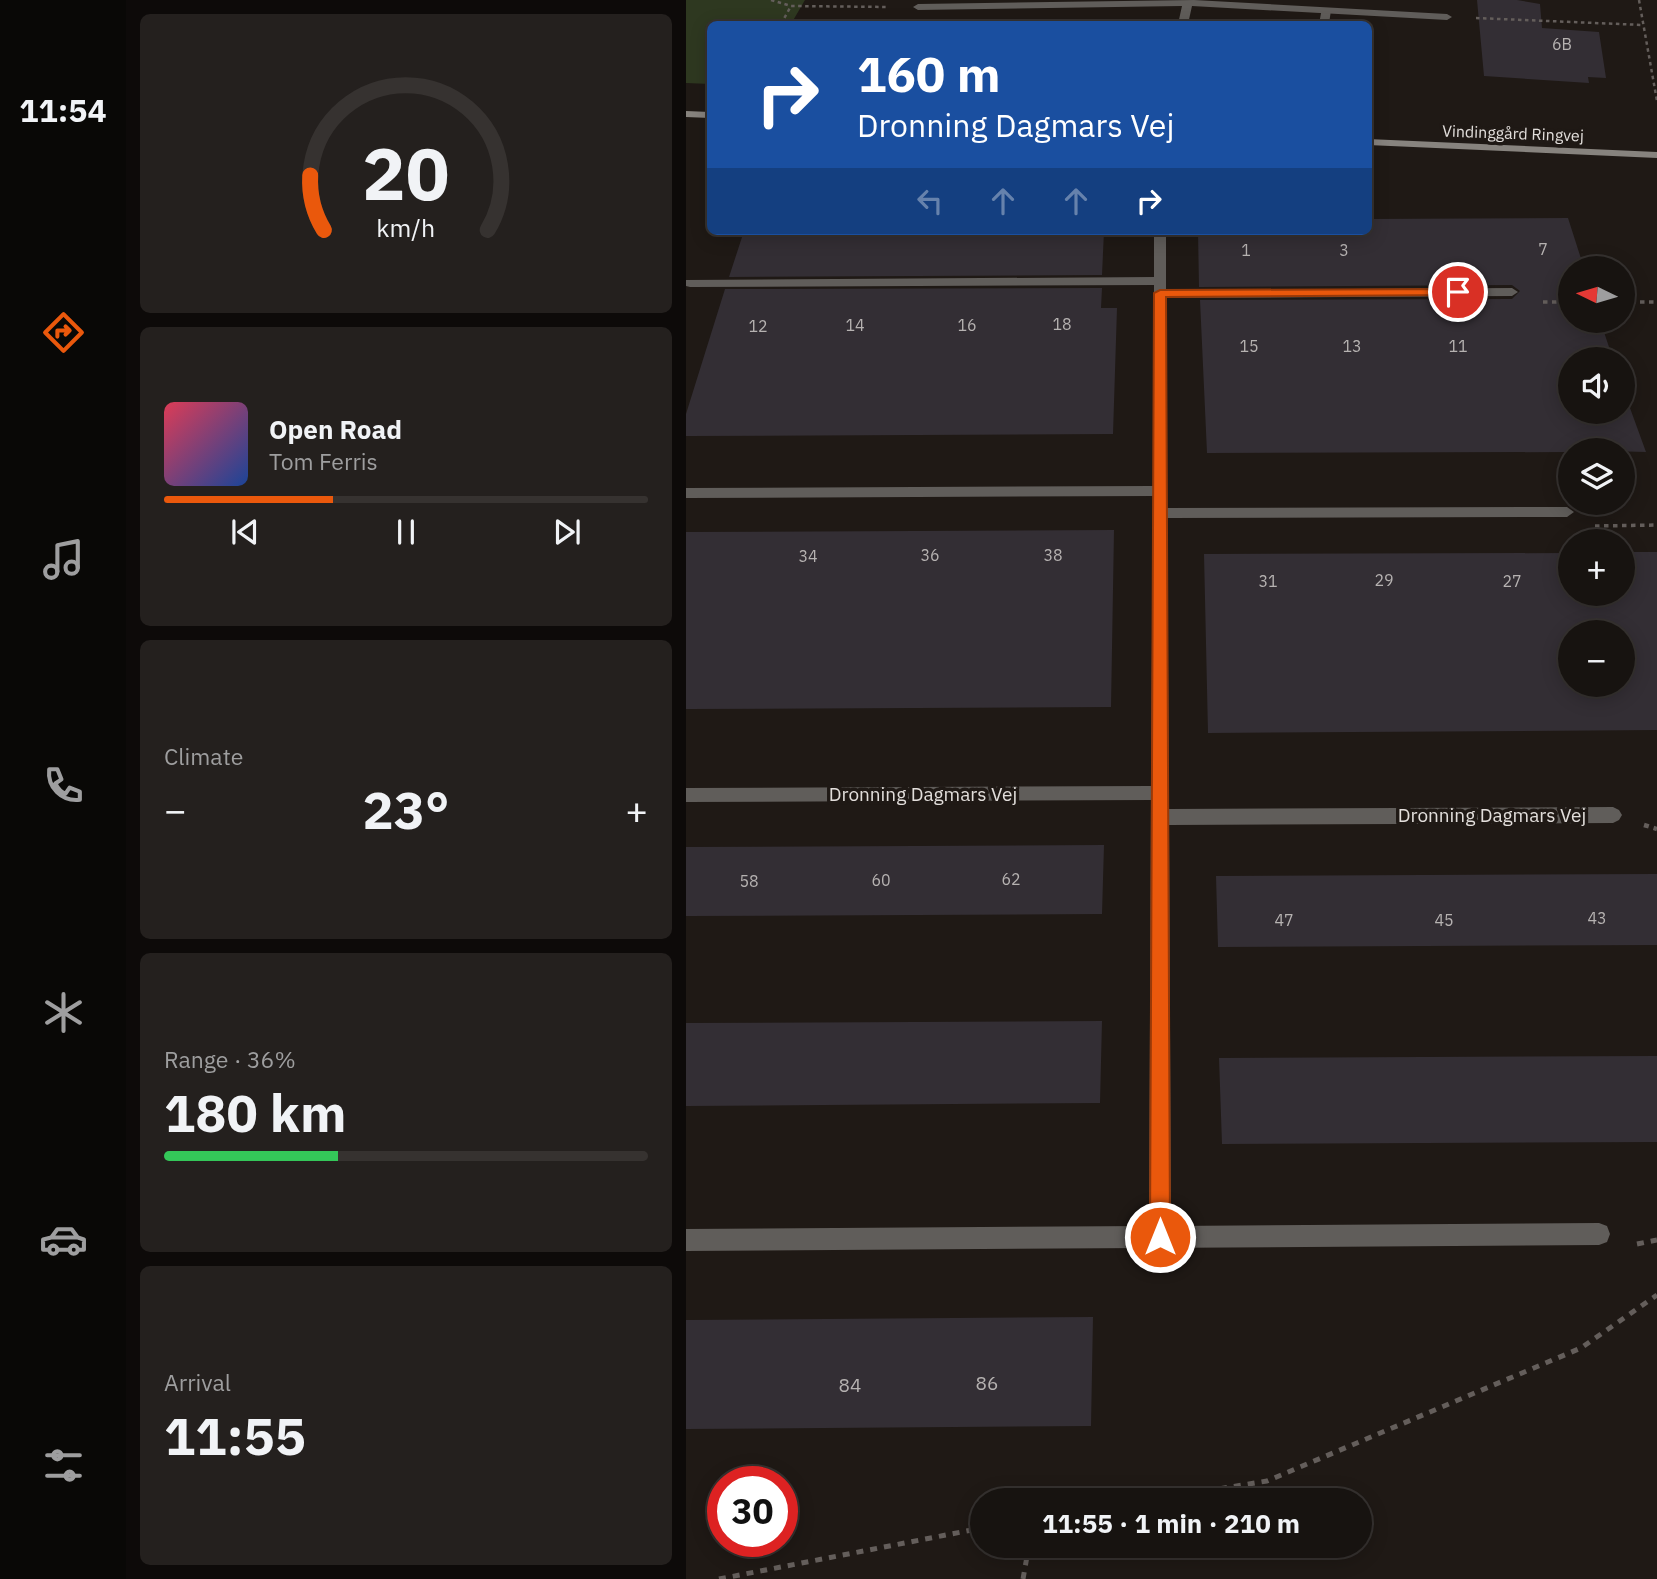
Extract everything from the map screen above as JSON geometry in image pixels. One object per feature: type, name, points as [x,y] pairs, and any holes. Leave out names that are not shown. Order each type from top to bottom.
[{"type":"street","points":[[918,7],[1188,1],[1447,17]]},
{"type":"street","points":[[1184,21],[1188,1]]},
{"type":"street","points":[[1324,21],[1326,10]]},
{"type":"street","points":[[686,114],[707,116]]},
{"type":"street","name":"Vindinggård Ringvej","points":[[1372,142],[1657,155]]},
{"type":"street","points":[[1160,235],[1160,1237]]},
{"type":"street","points":[[690,283],[1512,292]]},
{"type":"street","points":[[686,493],[1160,491]]},
{"type":"street","points":[[1160,513],[1558,512]]},
{"type":"street","name":"Dronning Dagmars Vej","points":[[686,795],[1160,793]]},
{"type":"street","name":"Dronning Dagmars Vej","points":[[1160,817],[1613,815]]},
{"type":"street","points":[[686,1240],[1599,1234]]},
{"type":"path","points":[[771,0],[791,6],[918,7]]},
{"type":"path","points":[[1639,0],[1657,101]]},
{"type":"path","points":[[783,21],[791,6]]},
{"type":"path","points":[[1447,17],[1643,25]]},
{"type":"path","points":[[1635,302],[1657,302]]},
{"type":"path","points":[[1571,515],[1587,526],[1657,525]]},
{"type":"path","points":[[1225,1488],[1268,1481],[1581,1348],[1657,1295]]},
{"type":"path","points":[[719,1579],[970,1530]]},
{"type":"path","points":[[1023,1579],[1027,1558]]},
{"type":"green space","points":[[686,0],[805,0],[793,21],[707,21],[707,84],[686,83]]},
{"type":"building","points":[[1477,0],[1517,0],[1540,4],[1542,28],[1599,32],[1606,78],[1588,77],[1589,83],[1484,76]]},
{"type":"building","points":[[1568,218],[1580,256],[1558,256],[1558,333],[1604,333],[1609,347],[1558,347],[1558,424],[1635,424],[1635,422],[1646,452],[1635,452],[1635,438],[1558,438],[1558,452],[1207,453],[1200,300],[1512,299],[1520,291],[1512,285],[1199,287],[1198,235],[1372,235],[1372,219]]},
{"type":"building","points":[[743,235],[1104,235],[1102,275],[729,277]]},
{"type":"building","points":[[1102,288],[1101,308],[1117,308],[1113,434],[686,436],[686,414],[725,289]]},
{"type":"building","points":[[1114,530],[1111,707],[686,709],[686,532]]},
{"type":"building","points":[[1635,552],[1657,552],[1657,730],[1208,733],[1204,554],[1558,553],[1558,606],[1635,606]]},
{"type":"building","points":[[1104,845],[1102,914],[686,916],[686,847]]},
{"type":"building","points":[[1657,874],[1657,945],[1218,947],[1216,876]]},
{"type":"building","points":[[1102,1021],[1100,1103],[686,1106],[686,1023]]},
{"type":"building","points":[[1657,1056],[1657,1142],[1222,1144],[1219,1058]]},
{"type":"building","points":[[1093,1317],[1091,1426],[686,1429],[686,1320]]},
{"type":"route","points":[[1160,1237],[1160,293],[1458,292]]}]
